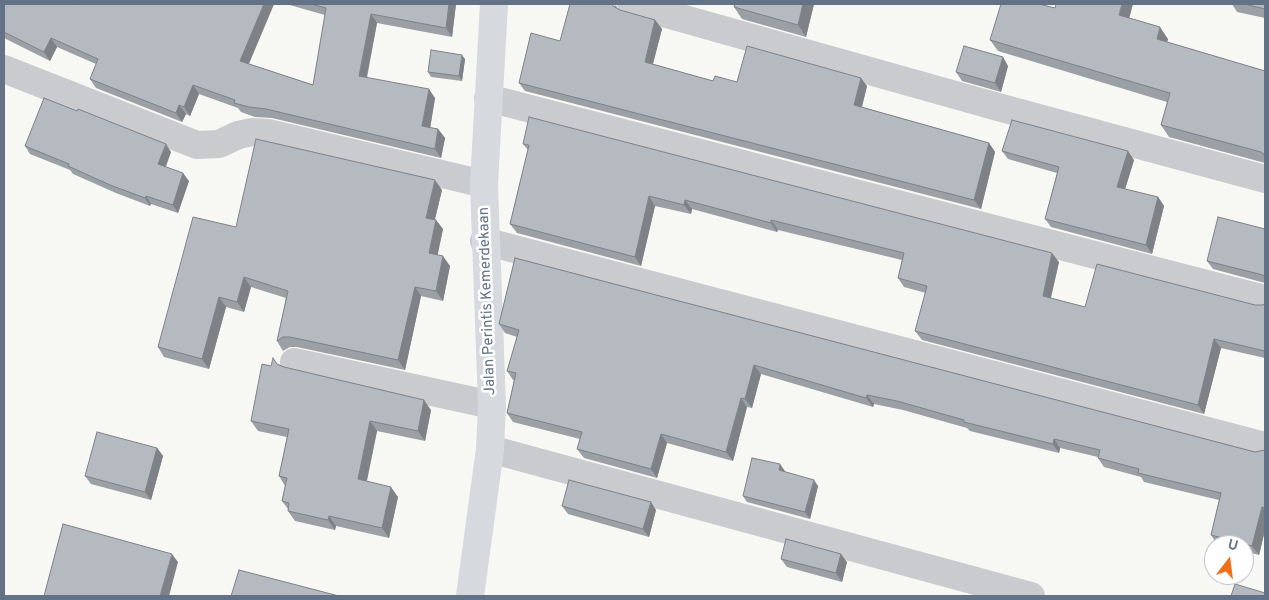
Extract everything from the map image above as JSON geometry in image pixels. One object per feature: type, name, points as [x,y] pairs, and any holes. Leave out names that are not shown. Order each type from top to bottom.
[{"type":"street","name":"Jalan Perintis Kemerdekaan","points":[[470,596],[490,449],[492,405],[484,241],[484,184],[494,4]]},
{"type":"street","points":[[631,4],[1008,110],[1265,178]]},
{"type":"street","points":[[4,69],[197,145],[219,144],[238,134],[252,132],[269,133],[484,184]]},
{"type":"street","points":[[488,98],[1265,299]]},
{"type":"street","points":[[484,241],[1265,446]]},
{"type":"street","points":[[294,362],[492,405]]},
{"type":"street","points":[[490,449],[1031,596]]},
{"type":"building","points":[[4,4],[264,4],[240,61],[313,85],[326,8],[311,4],[449,4],[446,28],[371,14],[359,76],[429,89],[422,126],[438,129],[435,149],[266,109],[249,107],[234,103],[235,100],[193,85],[184,107],[179,105],[176,113],[90,79],[98,59],[51,38],[44,52],[4,32]]},
{"type":"building","points":[[570,4],[613,4],[613,6],[620,10],[655,20],[645,62],[713,81],[715,76],[737,82],[747,46],[861,78],[854,105],[989,143],[974,200],[519,83],[531,33],[560,41]]},
{"type":"building","points":[[735,4],[803,4],[798,25],[734,7]]},
{"type":"building","points":[[1001,4],[1039,4],[1055,8],[1056,4],[1122,4],[1119,15],[1160,27],[1157,39],[1265,71],[1265,155],[1261,152],[1161,125],[1170,93],[990,40]]},
{"type":"building","points":[[1244,4],[1265,4],[1265,9]]},
{"type":"building","points":[[964,46],[1003,57],[995,83],[956,72]]},
{"type":"building","points":[[431,50],[462,55],[459,76],[428,72]]},
{"type":"building","points":[[44,98],[77,111],[78,109],[166,144],[158,164],[183,173],[173,205],[146,196],[145,198],[110,185],[68,166],[69,164],[25,146]]},
{"type":"building","points":[[529,117],[1052,253],[1043,296],[1085,307],[1097,264],[1255,305],[1263,305],[1265,303],[1265,351],[1214,339],[1198,405],[915,331],[927,286],[898,278],[904,253],[771,220],[771,223],[685,200],[684,205],[649,196],[635,257],[510,224],[529,145],[523,144]]},
{"type":"building","points":[[1012,120],[1128,151],[1117,187],[1158,197],[1146,245],[1045,219],[1059,167],[1002,151]]},
{"type":"building","points":[[256,139],[435,180],[426,218],[436,220],[429,253],[443,256],[436,291],[415,287],[398,360],[290,337],[283,337],[277,341],[288,291],[244,277],[237,302],[219,297],[202,359],[158,347],[193,217],[236,227]]},
{"type":"building","points":[[1218,217],[1265,229],[1265,277],[1207,261]]},
{"type":"building","points":[[515,258],[1255,452],[1265,450],[1265,508],[1262,507],[1254,538],[1254,535],[1211,535],[1221,493],[1138,473],[1139,469],[1098,458],[1100,450],[1054,439],[1053,444],[964,422],[964,420],[897,401],[867,395],[866,398],[754,365],[745,399],[741,398],[726,452],[661,434],[651,469],[577,449],[582,432],[507,413],[516,373],[507,371],[519,330],[499,324]]},
{"type":"building","points":[[273,358],[277,364],[284,367],[424,400],[418,431],[370,421],[358,479],[391,487],[382,528],[329,516],[328,520],[288,511],[289,503],[282,501],[287,478],[279,476],[289,429],[251,421],[262,364],[271,366]]},
{"type":"building","points":[[97,432],[157,448],[145,492],[85,476]]},
{"type":"building","points":[[752,458],[780,464],[779,470],[814,480],[805,512],[743,496]]},
{"type":"building","points":[[569,480],[651,502],[643,529],[562,506]]},
{"type":"building","points":[[63,524],[172,554],[160,596],[44,596]]},
{"type":"building","points":[[786,539],[841,554],[836,573],[781,559]]},
{"type":"building","points":[[239,570],[339,596],[231,596]]},
{"type":"building","points":[[1235,585],[1265,593],[1265,596],[1231,596]]}]
